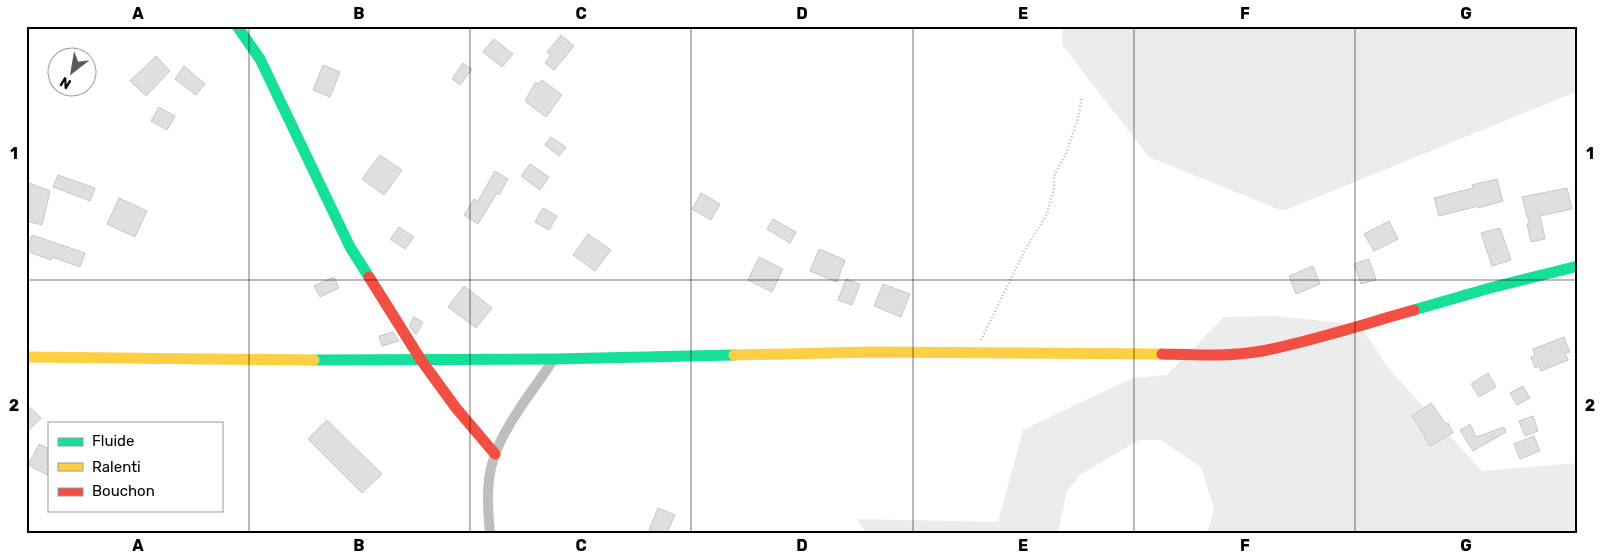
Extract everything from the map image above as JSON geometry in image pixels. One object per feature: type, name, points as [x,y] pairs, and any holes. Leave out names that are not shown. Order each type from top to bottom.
[{"type":"main road","points":[[237,26],[260,59],[350,247],[421,360],[456,408],[495,454]]},
{"type":"main road","points":[[26,357],[421,360],[872,352],[1220,355],[1260,351],[1298,343],[1490,288],[1578,266]]},
{"type":"street","points":[[490,533],[489,480],[495,454],[510,423],[554,359]]},
{"type":"path","points":[[975,353],[1025,250],[1047,214],[1054,188],[1054,176],[1066,154],[1078,118],[1082,97]]},
{"type":"shaded area","points":[[1063,26],[1578,26],[1578,91],[1283,211],[1149,157],[1062,45]]},
{"type":"shaded area","points":[[1275,316],[1360,325],[1389,369],[1482,471],[1578,463],[1578,533],[1207,533],[1214,509],[1201,467],[1161,440],[1139,440],[1081,474],[1067,491],[1058,533],[866,533],[857,519],[998,522],[1023,430],[1132,378],[1167,375],[1224,317]]},
{"type":"building","points":[[561,35],[574,46],[554,70],[545,63],[551,55],[547,52]]},
{"type":"building","points":[[494,39],[513,54],[502,67],[483,52]]},
{"type":"building","points":[[156,56],[170,71],[146,96],[130,81]]},
{"type":"building","points":[[463,63],[472,69],[460,85],[452,79]]},
{"type":"building","points":[[323,65],[340,72],[330,97],[313,90]]},
{"type":"building","points":[[184,66],[205,84],[196,95],[175,79]]},
{"type":"building","points":[[542,80],[562,95],[546,117],[525,101],[535,83],[540,83]]},
{"type":"building","points":[[159,107],[175,116],[167,130],[151,121]]},
{"type":"building","points":[[551,137],[566,147],[559,156],[545,145]]},
{"type":"building","points":[[380,155],[402,170],[384,195],[362,179]]},
{"type":"building","points":[[530,164],[549,177],[540,190],[521,176]]},
{"type":"building","points":[[495,171],[508,179],[478,224],[464,215],[474,199],[478,201]]},
{"type":"building","points":[[58,175],[95,188],[90,201],[53,187]]},
{"type":"building","points":[[1497,179],[1503,201],[1439,216],[1434,198],[1473,188],[1472,185]]},
{"type":"building","points":[[29,183],[50,191],[42,225],[26,221],[26,190]]},
{"type":"building","points":[[1567,188],[1572,209],[1540,216],[1545,239],[1531,242],[1527,224],[1529,223],[1522,197]]},
{"type":"building","points":[[701,193],[720,204],[711,220],[692,209]]},
{"type":"building","points":[[119,198],[147,211],[135,237],[107,224]]},
{"type":"building","points":[[543,208],[557,216],[549,230],[535,222]]},
{"type":"building","points":[[773,219],[796,232],[790,243],[767,229]]},
{"type":"building","points":[[1389,221],[1398,239],[1374,251],[1364,234]]},
{"type":"building","points":[[399,227],[414,237],[405,249],[390,239]]},
{"type":"building","points":[[1500,228],[1511,260],[1492,266],[1481,233]]},
{"type":"building","points":[[588,234],[611,250],[595,271],[573,255]]},
{"type":"building","points":[[32,235],[85,253],[80,267],[52,257],[51,260],[26,251]]},
{"type":"building","points":[[819,249],[845,260],[837,282],[810,271]]},
{"type":"building","points":[[759,257],[783,269],[772,292],[748,280]]},
{"type":"building","points":[[1369,259],[1376,280],[1361,284],[1354,264]]},
{"type":"building","points":[[1313,266],[1320,284],[1296,294],[1289,276]]},
{"type":"building","points":[[334,277],[339,288],[320,297],[314,286]]},
{"type":"building","points":[[846,279],[860,284],[852,305],[838,300]]},
{"type":"building","points":[[883,284],[910,294],[901,317],[874,306]]},
{"type":"building","points":[[464,286],[492,308],[476,328],[448,307]]},
{"type":"building","points":[[414,317],[423,322],[416,335],[409,325]]},
{"type":"building","points":[[393,332],[399,341],[382,346],[379,336]]},
{"type":"building","points":[[1564,337],[1570,352],[1565,353],[1568,360],[1541,371],[1539,366],[1535,368],[1531,357],[1535,355],[1533,349]]},
{"type":"building","points":[[1488,373],[1496,387],[1479,397],[1471,384]]},
{"type":"building","points":[[1523,386],[1530,398],[1517,405],[1510,393]]},
{"type":"building","points":[[1431,403],[1446,424],[1448,423],[1453,433],[1430,446],[1412,416]]},
{"type":"building","points":[[26,404],[41,418],[26,433]]},
{"type":"building","points":[[1533,416],[1538,431],[1525,436],[1519,421]]},
{"type":"building","points":[[327,420],[382,474],[362,493],[308,439]]},
{"type":"building","points":[[1470,424],[1476,437],[1504,427],[1506,432],[1473,451],[1460,430]]},
{"type":"building","points":[[1534,436],[1540,451],[1520,459],[1514,444]]},
{"type":"building","points":[[39,444],[48,448],[48,475],[28,465]]},
{"type":"building","points":[[658,508],[675,515],[667,533],[656,533],[649,530]]},
{"type":"traffic: fast","points":[[237,26],[260,59],[350,247],[369,277]]},
{"type":"traffic: fast","points":[[1414,310],[1490,288],[1578,266]]},
{"type":"traffic: fast","points":[[314,360],[554,359],[734,355]]},
{"type":"traffic: slow","points":[[734,355],[872,352],[1162,354]]},
{"type":"traffic: slow","points":[[26,357],[314,360]]},
{"type":"traffic: jam","points":[[369,277],[421,360],[456,408],[495,454]]},
{"type":"traffic: jam","points":[[1162,354],[1225,355],[1262,351],[1414,310]]}]
